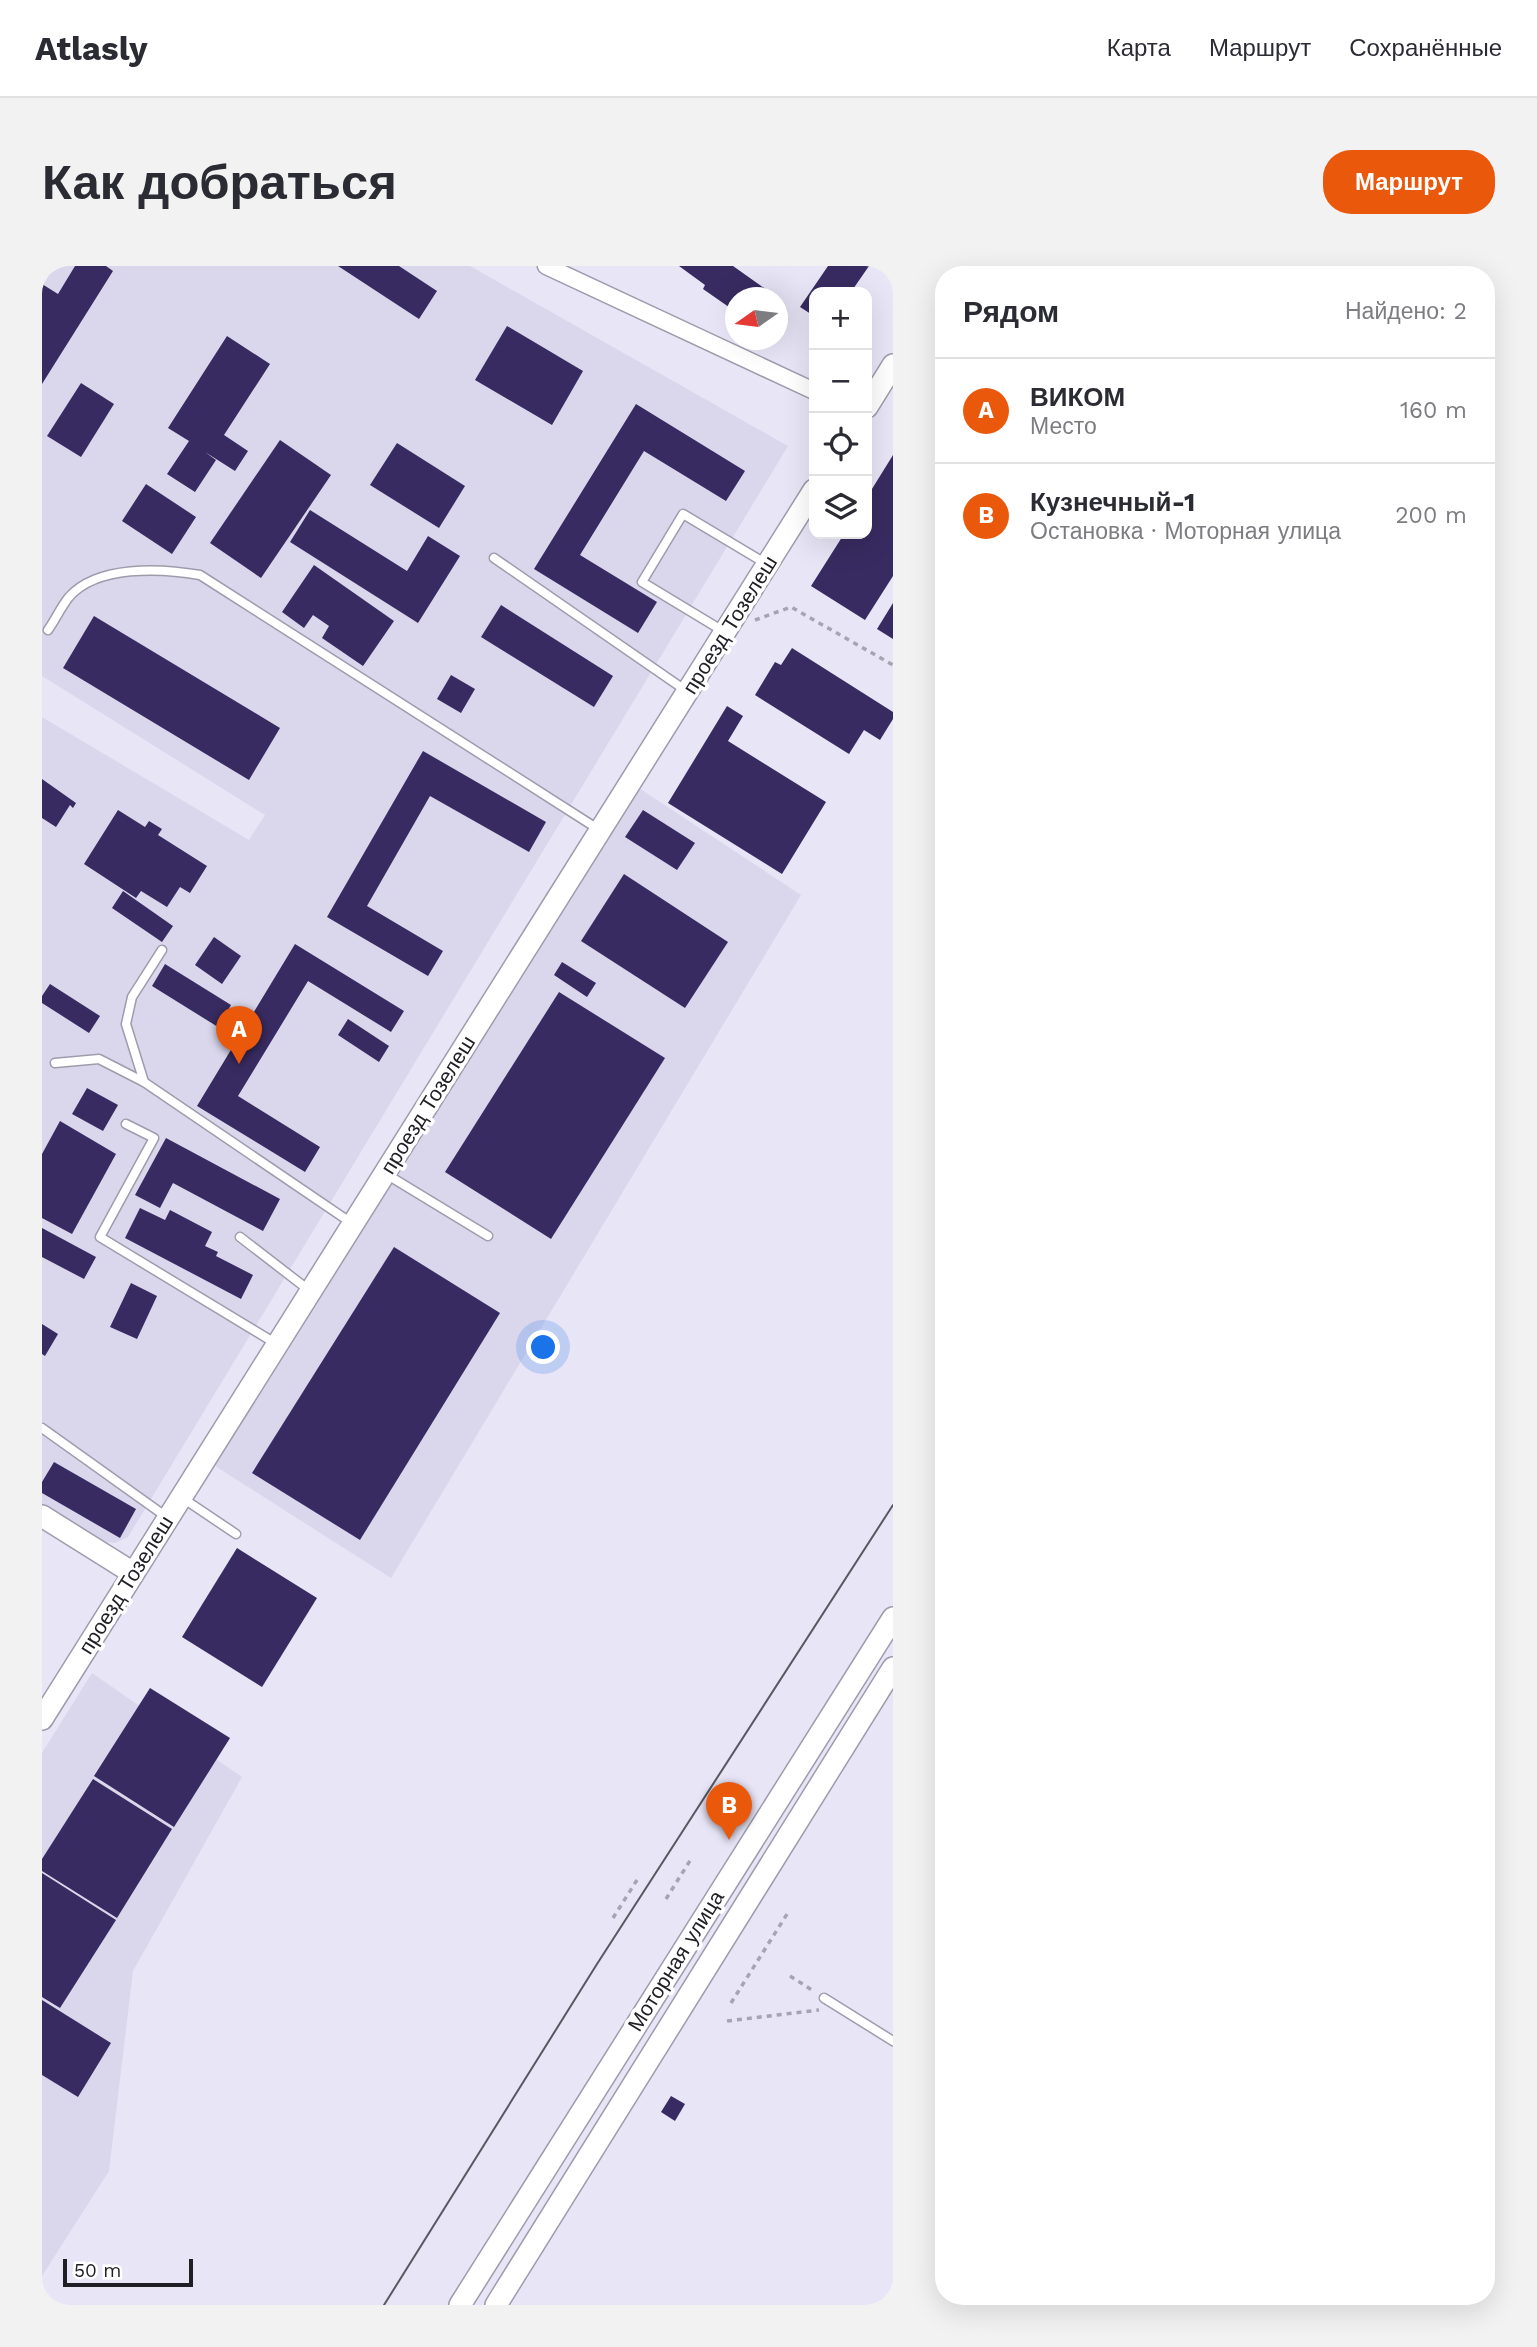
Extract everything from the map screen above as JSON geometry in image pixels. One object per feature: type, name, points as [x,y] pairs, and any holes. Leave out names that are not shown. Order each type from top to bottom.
[{"type":"street","points":[[546,266],[809,389]]},
{"type":"street","points":[[872,399],[893,365]]},
{"type":"street","name":"проезд Тозелеш","points":[[42,1719],[809,498]]},
{"type":"street","points":[[42,1516],[133,1573]]},
{"type":"street","name":"Моторная улица","points":[[460,2305],[893,1618]]},
{"type":"street","name":"Моторная улица","points":[[496,2305],[893,1668]]},
{"type":"lane","points":[[725,632],[642,582],[682,514],[767,565]]},
{"type":"lane","points":[[494,558],[688,692]]},
{"type":"lane","points":[[48,630],[70,596],[90,582],[131,572],[200,575],[601,830]]},
{"type":"lane","points":[[144,1082],[126,1024],[132,997],[162,950]]},
{"type":"lane","points":[[55,1063],[99,1059],[144,1082],[353,1224]]},
{"type":"lane","points":[[126,1124],[154,1138],[100,1237],[278,1344]]},
{"type":"lane","points":[[384,1174],[488,1236]]},
{"type":"lane","points":[[240,1237],[311,1292]]},
{"type":"lane","points":[[42,1428],[168,1518]]},
{"type":"lane","points":[[181,1497],[236,1535]]},
{"type":"lane","points":[[824,1998],[893,2041]]},
{"type":"path","points":[[737,614],[749,622],[791,607],[893,665]]},
{"type":"path","points":[[666,1899],[691,1859]]},
{"type":"path","points":[[613,1918],[636,1880]]},
{"type":"path","points":[[732,2003],[789,1911]]},
{"type":"path","points":[[790,1976],[824,1998]]},
{"type":"path","points":[[727,2021],[840,2007]]},
{"type":"shaded area","points":[[42,266],[470,266],[788,446],[128,1537],[115,1543],[101,1541],[42,1504],[42,717],[249,840],[265,815],[42,676]]},
{"type":"shaded area","points":[[639,788],[801,895],[391,1578],[215,1466]]},
{"type":"shaded area","points":[[92,1673],[242,1777],[133,1971],[109,2171],[42,2276],[42,1753]]},
{"type":"building","points":[[75,266],[106,266],[113,271],[42,384],[42,284],[58,294]]},
{"type":"building","points":[[338,266],[399,266],[437,291],[419,319]]},
{"type":"building","points":[[679,266],[733,266],[763,287],[725,287],[725,304],[703,289],[705,285]]},
{"type":"building","points":[[828,266],[869,266],[854,287],[814,287]]},
{"type":"building","points":[[809,294],[809,313],[800,307]]},
{"type":"building","points":[[507,326],[583,371],[552,425],[475,380]]},
{"type":"building","points":[[227,336],[270,364],[224,435],[248,451],[235,471],[205,452],[216,460],[195,492],[167,474],[189,441],[168,428]]},
{"type":"building","points":[[81,383],[114,404],[81,457],[47,436]]},
{"type":"building","points":[[636,404],[745,471],[726,501],[644,451],[580,555],[657,602],[638,633],[534,569]]},
{"type":"building","points":[[280,440],[331,475],[261,578],[210,543]]},
{"type":"building","points":[[397,443],[465,486],[439,528],[370,485]]},
{"type":"building","points":[[893,455],[893,576],[865,620],[811,586],[841,539],[872,539],[872,489]]},
{"type":"building","points":[[146,484],[196,517],[172,554],[122,521]]},
{"type":"building","points":[[310,510],[407,571],[428,536],[460,556],[418,623],[290,542]]},
{"type":"building","points":[[314,565],[394,621],[363,666],[322,638],[329,626],[313,615],[304,628],[282,612]]},
{"type":"building","points":[[893,603],[893,639],[877,629]]},
{"type":"building","points":[[501,605],[613,676],[594,707],[481,637]]},
{"type":"building","points":[[94,616],[280,728],[249,780],[63,668]]},
{"type":"building","points":[[792,648],[893,712],[893,719],[880,740],[864,730],[849,754],[755,695],[775,662],[781,665]]},
{"type":"building","points":[[451,675],[475,689],[461,713],[437,699]]},
{"type":"building","points":[[727,706],[743,716],[728,741],[826,802],[782,874],[668,803]]},
{"type":"building","points":[[423,751],[546,822],[529,852],[430,796],[367,906],[443,951],[428,976],[327,917]]},
{"type":"building","points":[[42,779],[76,803],[73,808],[70,805],[56,827],[42,818]]},
{"type":"building","points":[[118,810],[145,827],[149,821],[162,829],[158,835],[207,866],[190,893],[180,887],[167,907],[141,891],[136,898],[84,864]]},
{"type":"building","points":[[643,810],[695,843],[677,870],[625,837]]},
{"type":"building","points":[[624,874],[728,942],[685,1008],[581,941]]},
{"type":"building","points":[[123,891],[173,926],[162,942],[112,908]]},
{"type":"building","points":[[214,937],[241,956],[222,984],[195,965]]},
{"type":"building","points":[[295,944],[404,1011],[391,1032],[308,981],[238,1096],[320,1147],[305,1172],[197,1106]]},
{"type":"building","points":[[562,962],[596,983],[587,997],[554,975]]},
{"type":"building","points":[[165,964],[231,1005],[218,1027],[152,986]]},
{"type":"building","points":[[50,984],[100,1016],[89,1033],[42,1003],[42,996]]},
{"type":"building","points":[[559,992],[665,1058],[551,1239],[445,1172]]},
{"type":"building","points":[[348,1019],[389,1046],[379,1062],[338,1035]]},
{"type":"building","points":[[87,1088],[118,1105],[103,1131],[72,1114]]},
{"type":"building","points":[[60,1121],[116,1154],[72,1234],[42,1218],[42,1154]]},
{"type":"building","points":[[166,1138],[280,1199],[263,1231],[173,1183],[160,1208],[135,1195]]},
{"type":"building","points":[[140,1208],[165,1220],[170,1210],[212,1232],[205,1246],[218,1252],[216,1256],[253,1275],[241,1299],[125,1238]]},
{"type":"building","points":[[42,1228],[96,1257],[84,1279],[42,1257]]},
{"type":"building","points":[[394,1247],[500,1313],[360,1540],[252,1473]]},
{"type":"building","points":[[131,1283],[157,1296],[137,1339],[110,1327]]},
{"type":"building","points":[[42,1324],[58,1334],[45,1356],[42,1354]]},
{"type":"building","points":[[54,1462],[136,1509],[120,1538],[42,1493],[42,1482]]},
{"type":"building","points":[[237,1548],[317,1598],[262,1687],[182,1637]]},
{"type":"building","points":[[150,1688],[230,1738],[174,1827],[94,1776]]},
{"type":"building","points":[[93,1779],[172,1829],[117,1918],[42,1871],[42,1859]]},
{"type":"building","points":[[42,1873],[116,1920],[60,2008],[42,1997]]},
{"type":"building","points":[[42,2000],[111,2043],[78,2097],[42,2075]]},
{"type":"building","points":[[671,2096],[685,2104],[675,2121],[661,2112]]},
{"type":"tram line","points":[[384,2305],[597,1964],[893,1505]]},
{"type":"place","name":"ВИКОМ","points":[[239,1064]]},
{"type":"place","name":"Кузнечный-1","points":[[729,1840]]}]
